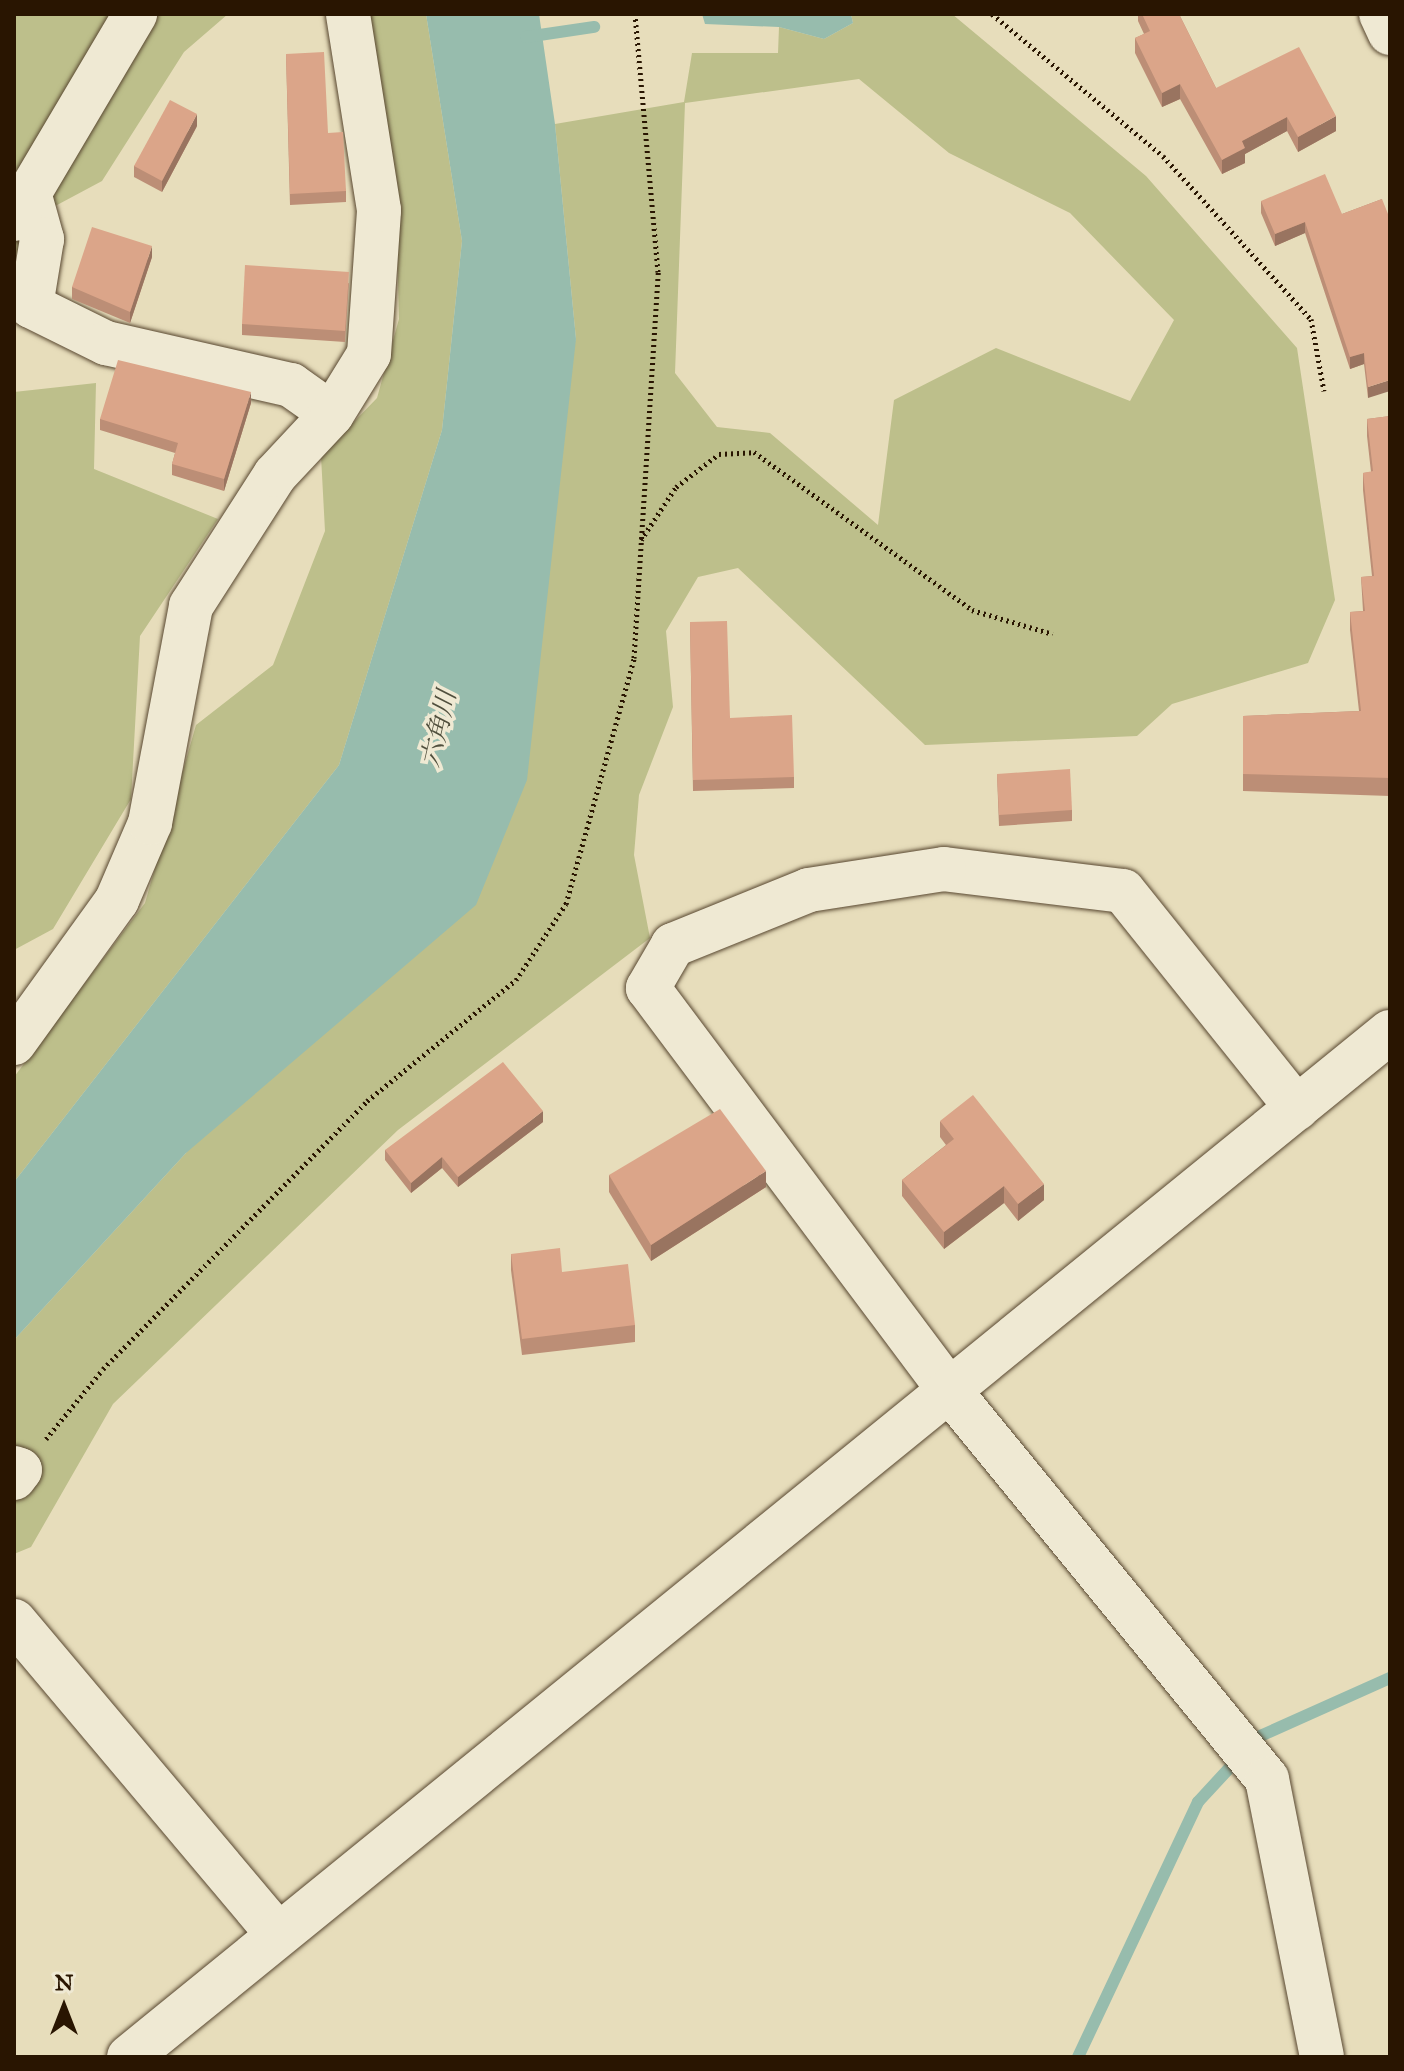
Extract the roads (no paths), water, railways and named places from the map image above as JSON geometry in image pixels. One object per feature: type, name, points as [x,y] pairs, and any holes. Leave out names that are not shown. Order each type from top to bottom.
[{"type":"street","points":[[135,14],[22,208],[42,239],[31,306],[106,343],[291,385],[332,414]]},
{"type":"street","points":[[14,1043],[117,900],[150,823],[191,606],[275,475],[332,414],[369,354],[379,210],[348,14]]},
{"type":"street","points":[[1381,14],[1390,33]]},
{"type":"street","points":[[1297,1108],[1123,891],[944,869],[809,890],[673,945],[648,988],[949,1390],[1267,1779],[1322,2057]]},
{"type":"street","points":[[129,2057],[1390,1032]]},
{"type":"street","points":[[14,1621],[278,1934]]},
{"type":"water","name":"六角川","points":[[426,14],[539,14],[555,124],[576,339],[527,780],[476,905],[186,1153],[14,1340],[14,1182],[339,765],[442,430],[462,241]]},
{"type":"water","points":[[702,14],[851,14],[853,23],[824,39],[779,27],[705,24]]},
{"type":"waterway","points":[[526,37],[594,27]]},
{"type":"waterway","points":[[1078,2057],[1198,1802],[1258,1737],[1390,1678]]}]
